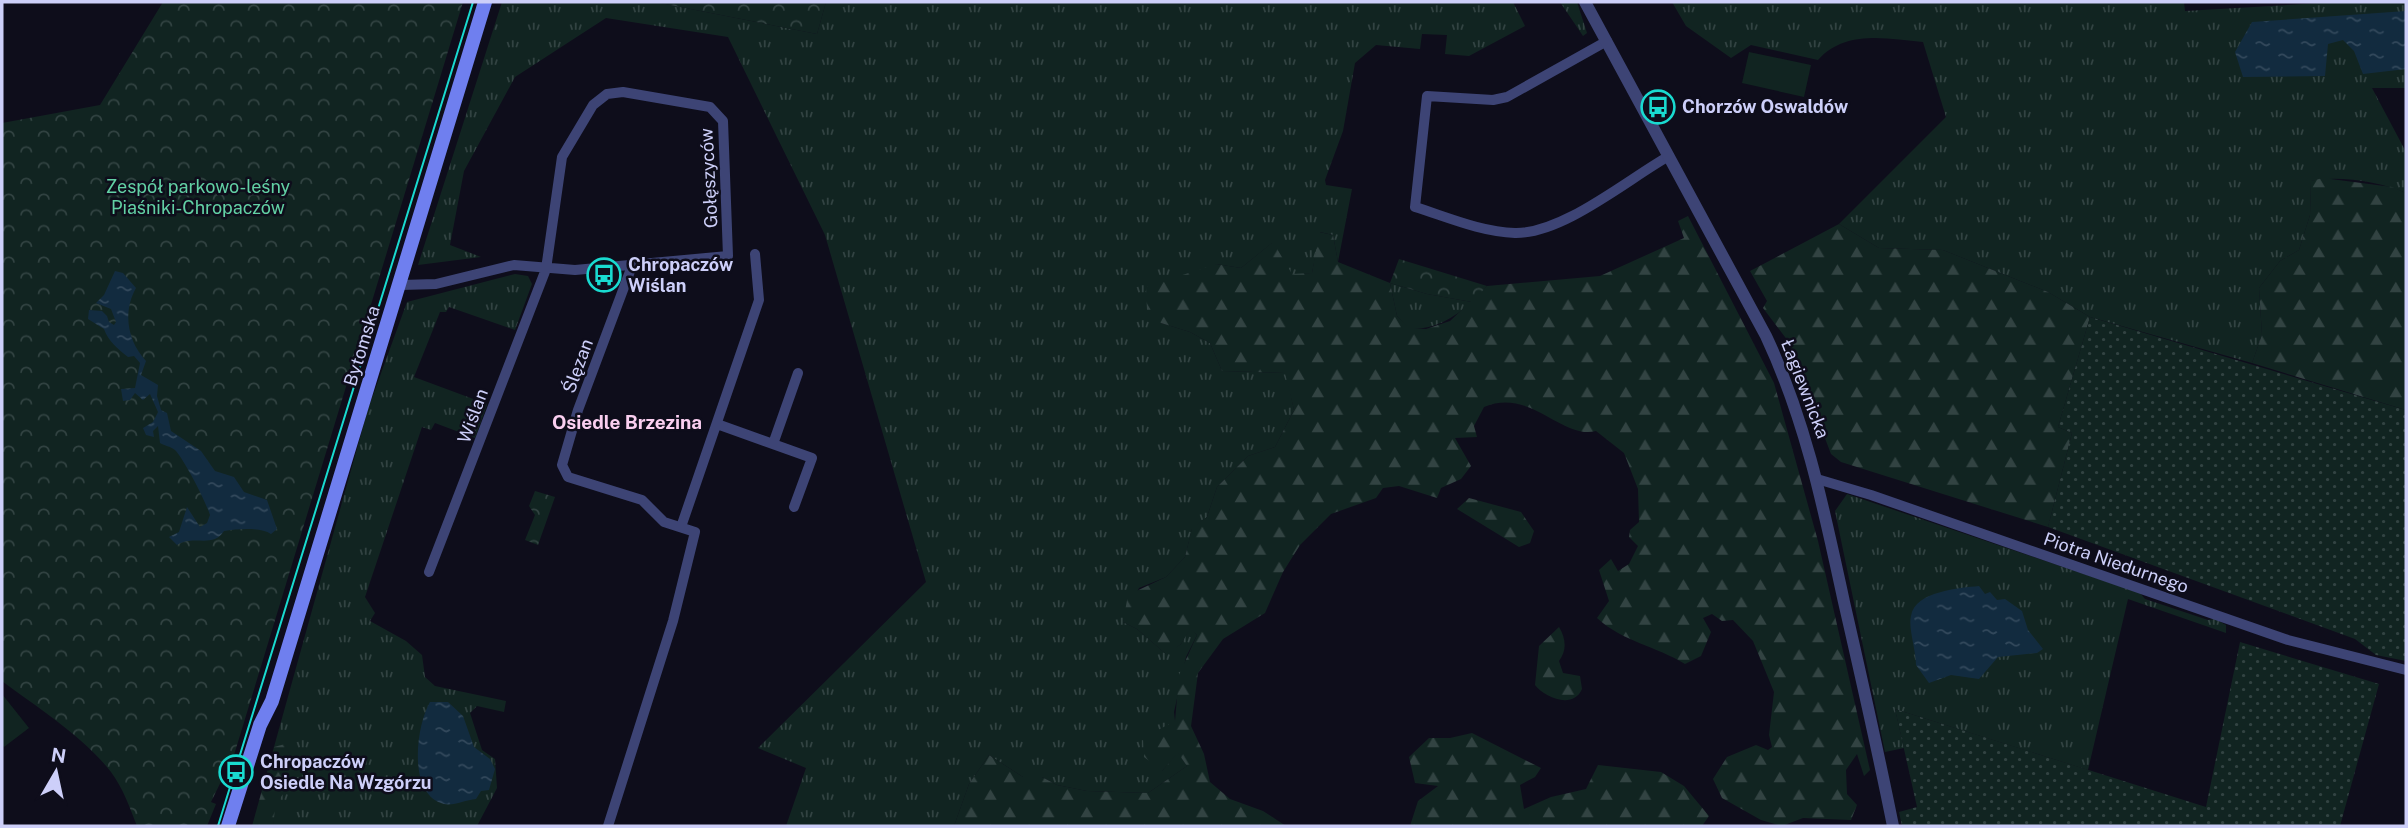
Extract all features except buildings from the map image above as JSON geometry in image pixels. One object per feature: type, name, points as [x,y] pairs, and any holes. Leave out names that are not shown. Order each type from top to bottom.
[{"type":"main road","name":"Bytomska","points":[[237,826],[268,728],[272,701],[401,285],[485,2]]},
{"type":"main road","name":"Bytomska","points":[[228,826],[260,725],[272,701]]},
{"type":"street","name":"Łagiewnicka","points":[[1584,2],[1775,354],[1800,419],[1817,480],[1893,826]]},
{"type":"street","points":[[1607,41],[1507,97],[1493,100],[1427,96],[1415,207],[1482,228],[1519,233],[1541,229],[1566,218],[1669,156]]},
{"type":"street","name":"Gołęszyców","points":[[546,269],[562,157],[599,98],[615,93],[710,107],[720,115],[724,126],[728,256],[632,265]]},
{"type":"street","points":[[608,826],[681,590],[695,532],[681,527],[759,300],[755,254]]},
{"type":"street","points":[[401,285],[436,284],[514,265],[546,269],[632,265]]},
{"type":"street","name":"Ślęzan","points":[[632,265],[578,410],[562,465],[568,477],[642,500],[664,522],[681,527]]},
{"type":"street","name":"Wiślan","points":[[429,572],[546,269]]},
{"type":"street","points":[[772,444],[798,373]]},
{"type":"street","points":[[717,424],[812,458],[794,507]]},
{"type":"street","name":"Piotra Niedurnego","points":[[1817,480],[1871,495],[2314,648],[2406,670]]},
{"type":"green space","name":"Zespół parkowo-leśny Piaśniki-Chropaczów","points":[[163,2],[463,2],[234,755],[211,802],[216,804],[207,826],[137,826],[119,785],[100,759],[60,723],[2,681],[2,123],[100,105]]},
{"type":"green space","points":[[502,2],[655,2],[817,34],[826,2],[1513,2],[1525,26],[1469,56],[1445,54],[1447,35],[1422,34],[1420,49],[1376,45],[1355,63],[1343,131],[1325,180],[1326,185],[1352,189],[1338,262],[1333,235],[1320,232],[1312,273],[1292,275],[1272,243],[1241,268],[1216,264],[1161,323],[1190,332],[1210,343],[1222,371],[1286,373],[1294,410],[1275,447],[1248,456],[1217,487],[1207,517],[1192,529],[1185,557],[1166,577],[1139,588],[1123,622],[1137,629],[1166,654],[1181,644],[1190,628],[1197,635],[1186,657],[1174,712],[1175,721],[1162,771],[1178,752],[1187,766],[1148,793],[1087,791],[1057,785],[1042,777],[1023,777],[989,755],[969,784],[954,826],[786,826],[806,768],[758,748],[926,582],[825,235],[728,37],[606,18],[515,77],[464,171],[450,245],[481,257],[418,265]]},
{"type":"green space","points":[[655,2],[826,2],[817,34]]},
{"type":"green space","points":[[1560,2],[1577,2],[1587,33],[1583,36]]},
{"type":"green space","points":[[1672,2],[2184,2],[2185,11],[2338,2],[2406,2],[2406,88],[2372,88],[2406,152],[2406,193],[2359,181],[2311,181],[2310,215],[2299,250],[2280,261],[2259,288],[2262,335],[2252,363],[2090,317],[2048,292],[1943,250],[1879,248],[1839,224],[1946,117],[1923,42],[1880,38],[1853,40],[1828,50],[1818,60],[1751,45],[1731,58],[1686,26]]},
{"type":"green space","points":[[1749,52],[1811,65],[1804,97],[1742,83]]},
{"type":"green space","points":[[2323,178],[2392,187],[2406,193],[2406,410],[2252,363],[2262,335],[2259,288],[2280,261],[2299,250],[2310,215],[2311,181]]},
{"type":"green space","points":[[1688,216],[1774,383],[1818,541],[1870,770],[1864,776],[1857,754],[1846,770],[1847,794],[1857,805],[1851,820],[1803,818],[1782,826],[1761,820],[1722,798],[1713,779],[1727,757],[1756,745],[1768,750],[1772,747],[1769,735],[1774,692],[1753,641],[1733,620],[1722,621],[1712,614],[1703,618],[1711,632],[1701,656],[1685,664],[1618,633],[1597,618],[1609,601],[1599,570],[1611,559],[1618,571],[1629,564],[1638,546],[1629,537],[1630,530],[1639,522],[1638,489],[1624,453],[1596,431],[1583,432],[1531,408],[1501,403],[1484,407],[1474,426],[1477,437],[1455,438],[1471,466],[1461,479],[1441,488],[1437,498],[1399,486],[1383,488],[1376,498],[1331,514],[1300,545],[1283,572],[1265,613],[1223,639],[1198,673],[1191,726],[1204,754],[1210,782],[1230,799],[1263,811],[1286,826],[954,826],[969,784],[989,755],[1023,777],[1042,777],[1057,785],[1087,791],[1148,793],[1187,766],[1178,753],[1162,771],[1144,757],[1143,738],[1175,721],[1179,675],[1197,635],[1190,629],[1181,644],[1167,655],[1137,629],[1123,622],[1128,595],[1166,577],[1185,557],[1192,528],[1207,517],[1217,487],[1248,456],[1275,447],[1294,410],[1285,373],[1222,371],[1210,343],[1190,332],[1161,323],[1147,310],[1146,287],[1216,264],[1241,268],[1273,242],[1292,274],[1312,273],[1319,232],[1333,235],[1338,262],[1390,283],[1397,316],[1409,328],[1426,329],[1450,321],[1487,286],[1600,276],[1684,238],[1678,221]]},
{"type":"green space","points":[[1839,224],[1879,248],[1943,250],[2048,292],[2090,317],[2058,427],[2072,433],[2048,527],[1841,462],[1831,454],[1788,341],[1763,308],[1767,301],[1750,271]]},
{"type":"green space","points":[[1399,259],[1487,286],[1472,302],[1427,294],[1390,283]]},
{"type":"green space","points":[[515,274],[528,276],[532,284],[515,330],[449,307],[446,312],[440,312],[414,377],[476,400],[478,395],[484,398],[487,405],[475,438],[435,423],[431,430],[422,427],[365,597],[375,613],[370,621],[406,641],[422,655],[425,677],[435,686],[506,701],[504,712],[477,706],[470,713],[482,750],[495,759],[497,788],[477,826],[274,826],[274,808],[295,767],[285,745],[274,747],[368,409],[407,302]]},
{"type":"green space","points":[[1390,283],[1427,294],[1472,302],[1443,322],[1409,329],[1397,316]]},
{"type":"green space","points":[[2090,317],[2406,410],[2406,661],[2376,655],[2355,639],[2048,527],[2072,433],[2058,427]]},
{"type":"green space","points":[[535,491],[555,497],[538,545],[525,540],[535,515],[529,506]]},
{"type":"green space","points":[[1847,494],[2140,593],[2145,599],[2208,620],[2215,619],[2226,625],[2226,633],[2128,599],[2088,770],[1895,709],[1904,748],[1885,752],[1835,511]]},
{"type":"green space","points":[[1469,498],[1521,512],[1534,531],[1530,543],[1519,547],[1457,509]]},
{"type":"green space","points":[[1559,627],[1565,644],[1559,661],[1563,673],[1580,676],[1582,689],[1578,695],[1566,700],[1551,697],[1535,685],[1539,646]]},
{"type":"green space","points":[[2240,642],[2379,684],[2340,826],[1902,826],[1899,812],[1917,807],[1895,709],[2206,807]]},
{"type":"green space","points":[[2,694],[29,728],[4,747],[2,744]]},
{"type":"green space","points":[[1472,733],[1541,768],[1535,777],[1520,785],[1524,809],[1551,797],[1586,789],[1598,765],[1661,772],[1684,786],[1709,816],[1702,826],[1410,826],[1418,801],[1438,786],[1415,783],[1409,757],[1429,738],[1450,738]]},
{"type":"green space","points":[[285,744],[295,767],[296,781],[279,801],[274,826],[252,826],[274,747]]},
{"type":"water","points":[[2406,11],[2406,69],[2363,74],[2354,51],[2343,40],[2328,44],[2325,76],[2243,77],[2235,52],[2252,22]]},
{"type":"water","points":[[115,271],[123,273],[136,288],[129,307],[131,336],[146,361],[141,375],[158,385],[157,396],[161,410],[167,413],[171,431],[201,451],[215,471],[234,477],[244,492],[267,500],[277,529],[271,534],[255,529],[230,530],[214,539],[177,545],[169,537],[179,532],[187,507],[200,527],[207,523],[210,515],[179,455],[160,443],[158,426],[153,431],[154,437],[146,435],[143,428],[153,422],[158,412],[150,394],[143,400],[135,393],[130,400],[123,401],[121,389],[135,388],[140,363],[134,356],[128,357],[111,341],[104,329],[88,319],[89,310],[102,311],[109,322],[114,325],[116,322],[111,309],[96,303],[104,295]]},
{"type":"water","points":[[1979,586],[1985,594],[1990,592],[1997,600],[2005,599],[2022,611],[2028,630],[2043,649],[2037,653],[1998,657],[1979,679],[1951,675],[1929,683],[1916,665],[1911,627],[1914,608],[1921,601],[1939,592]]},
{"type":"water","points":[[430,702],[448,702],[463,716],[474,747],[490,759],[495,769],[489,790],[481,791],[476,799],[444,804],[432,798],[424,788],[418,759],[419,742]]},
{"type":"tram line","points":[[218,826],[473,2]]},
{"type":"place","name":"Chorzów Oswaldów","points":[[1658,107]]},
{"type":"place","name":"Chropaczów Wiślan","points":[[604,275]]},
{"type":"place","name":"Chropaczów Osiedle Na Wzgórzu","points":[[236,772]]},
{"type":"district","name":"Osiedle Brzezina","points":[[627,422]]}]
